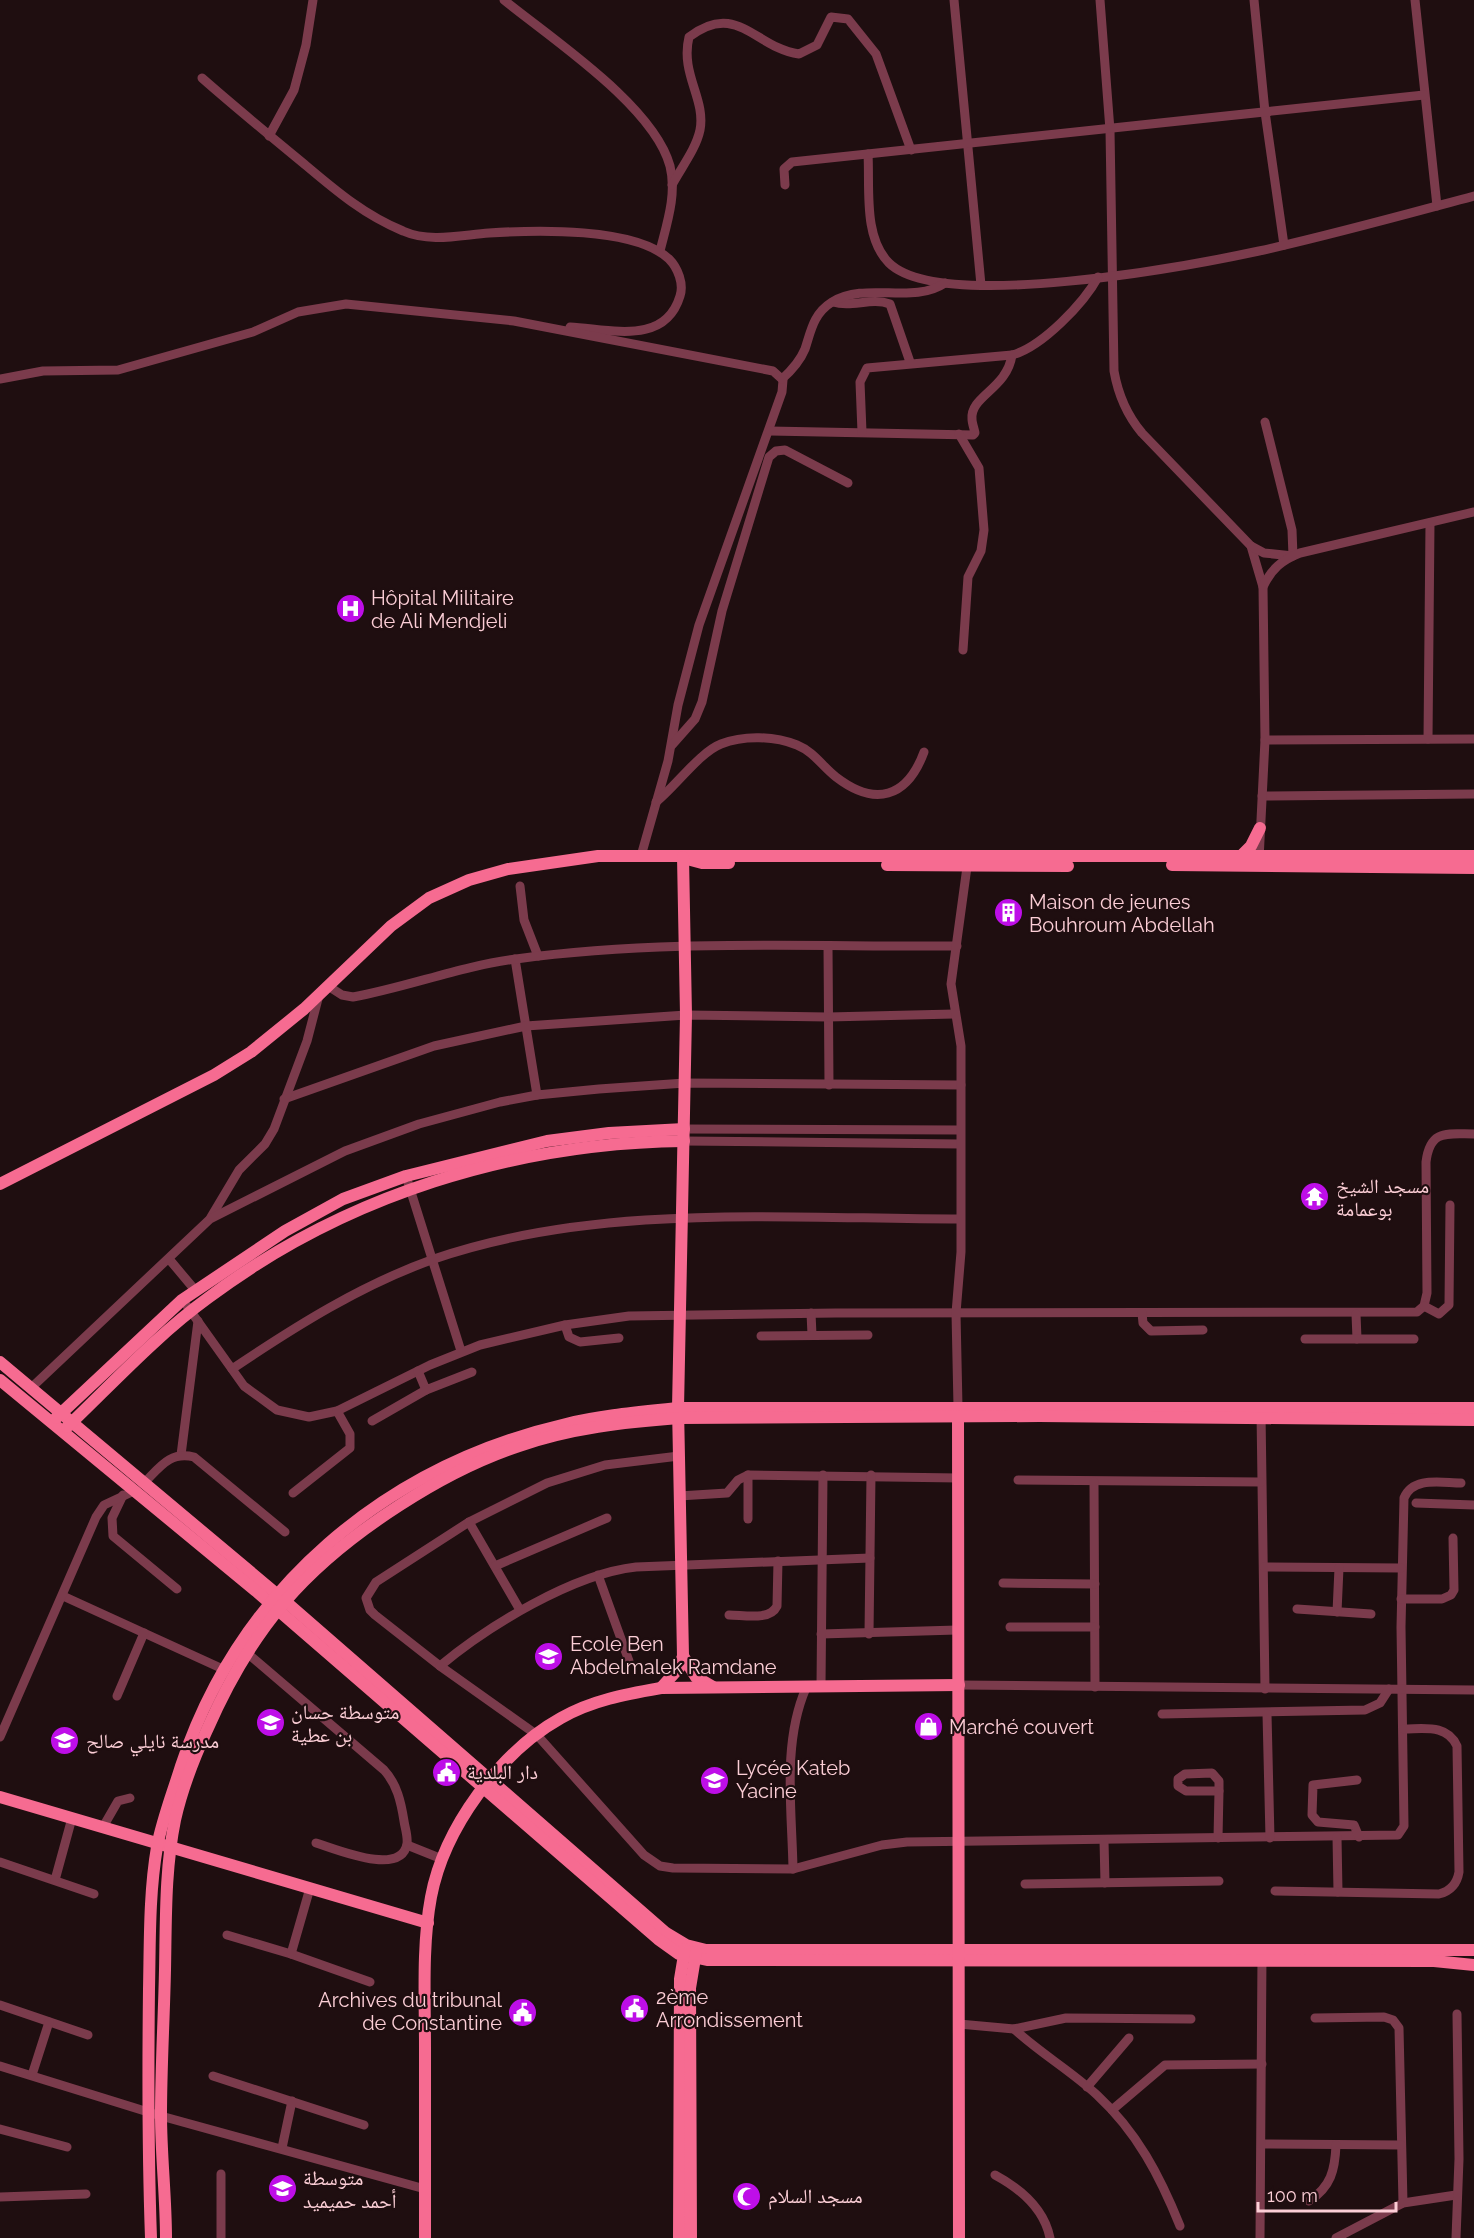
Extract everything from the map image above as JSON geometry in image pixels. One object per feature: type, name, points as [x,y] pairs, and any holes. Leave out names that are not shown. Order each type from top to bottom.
[{"type":"main road","points":[[1241,856],[1251,846],[1260,828]]},
{"type":"main road","points":[[0,1184],[214,1075],[269,1038],[403,916],[429,898],[455,885],[489,874],[551,861],[598,856],[683,857],[699,854],[831,857],[1241,856],[1259,860],[1474,868]]},
{"type":"main road","points":[[683,857],[702,863],[967,867],[1474,856]]},
{"type":"main road","points":[[662,1689],[679,1668],[683,1656],[683,1566],[678,1413],[686,1015],[683,857]]},
{"type":"main road","points":[[51,1424],[182,1300],[285,1231],[343,1199],[406,1176],[547,1141],[609,1133],[684,1135]]},
{"type":"main road","points":[[62,1432],[194,1316],[269,1256],[317,1229],[410,1189],[486,1166],[555,1151],[684,1135]]},
{"type":"main road","points":[[0,1362],[144,1483],[666,1945],[685,1979],[691,2238]]},
{"type":"main road","points":[[0,1380],[129,1493],[277,1602]]},
{"type":"main road","points":[[1261,1413],[1474,1407]]},
{"type":"main road","points":[[958,1412],[959,2238]]},
{"type":"main road","points":[[151,2238],[147,2110],[150,1928],[158,1844],[189,1742],[203,1709],[225,1670],[277,1602],[325,1558],[359,1531],[468,1466],[548,1437],[678,1413],[1261,1413],[1474,1420]]},
{"type":"main road","points":[[166,2238],[161,2116],[166,1884],[176,1818],[195,1756],[218,1704],[277,1602]]},
{"type":"main road","points":[[683,1656],[696,1677],[714,1688]]},
{"type":"main road","points":[[425,2238],[428,1923],[431,1898],[442,1859],[462,1817],[486,1785],[537,1735],[561,1718],[599,1702],[662,1689],[959,1685]]},
{"type":"main road","points":[[486,1785],[690,1952],[1262,1956],[1474,1965]]},
{"type":"main road","points":[[0,1797],[428,1923]]},
{"type":"main road","points":[[666,1945],[707,1960],[959,1954]]},
{"type":"main road","points":[[1262,1956],[1474,1950]]},
{"type":"main road","points":[[679,2238],[685,1979],[690,1952]]},
{"type":"main road","points":[[685,1979],[707,1960]]},
{"type":"street","points":[[268,136],[294,90],[306,45],[313,0]]},
{"type":"street","points":[[504,0],[635,108],[652,128],[663,147],[670,166],[672,185],[669,214],[660,251]]},
{"type":"street","points":[[954,0],[981,285]]},
{"type":"street","points":[[1100,0],[1110,130],[1114,371],[1123,404],[1142,433],[1251,546],[1264,553],[1293,556]]},
{"type":"street","points":[[1254,0],[1265,112],[1284,245]]},
{"type":"street","points":[[1415,0],[1437,206]]},
{"type":"street","points":[[672,185],[700,129],[700,110],[686,64],[689,37],[712,23],[730,22],[744,25],[777,47],[799,54],[817,45],[831,17],[848,19],[876,54],[911,150]]},
{"type":"street","points":[[0,379],[43,371],[118,370],[229,340],[298,312],[332,304],[478,316],[547,326],[624,332],[648,331],[665,323],[675,311],[681,294],[680,278],[673,263],[660,251],[639,242],[608,236],[539,231],[442,237],[413,235],[349,202],[202,78]]},
{"type":"street","points":[[785,185],[784,169],[790,162],[1110,130],[1424,94]]},
{"type":"street","points":[[868,154],[873,231],[882,255],[894,268],[910,276],[945,283],[981,285],[1055,283],[1098,277],[1284,245],[1474,196]]},
{"type":"street","points":[[862,432],[860,382],[862,374],[871,366],[1012,355],[1032,346],[1074,309],[1098,277]]},
{"type":"street","points":[[641,856],[671,747],[678,705],[699,626],[747,484],[770,431],[782,392],[782,379],[796,364],[804,350],[811,325],[821,311],[833,302],[849,295],[879,291],[919,293],[945,283]]},
{"type":"street","points":[[833,302],[844,305],[871,301],[890,304],[910,362]]},
{"type":"street","points":[[547,326],[622,343],[768,369],[782,379]]},
{"type":"street","points":[[770,431],[975,433],[972,418],[975,405],[1002,381],[1010,367],[1012,355]]},
{"type":"street","points":[[1265,422],[1293,530],[1293,556]]},
{"type":"street","points":[[958,434],[979,468],[984,530],[981,550],[966,587],[963,650]]},
{"type":"street","points":[[671,747],[695,719],[702,702],[722,611],[769,457],[776,451],[785,450],[848,483]]},
{"type":"street","points":[[1263,586],[1276,565],[1293,556],[1474,512]]},
{"type":"street","points":[[1428,740],[1430,523]]},
{"type":"street","points":[[1251,546],[1263,586],[1265,740],[1259,860]]},
{"type":"street","points":[[656,802],[708,751],[722,744],[763,737],[783,740],[811,753],[834,776],[849,786],[880,795],[887,795],[905,785],[919,766],[924,752]]},
{"type":"street","points":[[1265,740],[1474,739]]},
{"type":"street","points":[[1262,796],[1474,794]]},
{"type":"street","points":[[958,1412],[956,1313],[960,1219],[961,1046],[954,1014],[951,976],[967,867]]},
{"type":"street","points":[[520,886],[524,920],[538,956]]},
{"type":"street","points":[[210,1219],[239,1170],[268,1139],[307,1041],[324,990],[353,997],[417,979],[515,959],[614,949],[685,946],[957,946]]},
{"type":"street","points":[[828,946],[829,1085]]},
{"type":"street","points":[[515,959],[537,1095]]},
{"type":"street","points":[[284,1099],[434,1046],[526,1026],[686,1015],[828,1017],[954,1014]]},
{"type":"street","points":[[31,1388],[108,1312],[210,1219],[237,1203],[345,1151],[456,1113],[537,1095],[685,1083],[961,1085]]},
{"type":"street","points":[[684,1135],[960,1130]]},
{"type":"street","points":[[182,1300],[244,1386],[277,1410],[309,1417],[337,1411],[461,1351],[514,1335],[629,1316],[811,1313],[956,1313],[1020,1316],[1142,1313],[1411,1313],[1421,1310],[1427,1293],[1426,1162],[1429,1147],[1434,1139],[1443,1135],[1474,1134]]},
{"type":"street","points":[[684,1135],[960,1144]]},
{"type":"street","points":[[406,1176],[434,1259],[461,1351]]},
{"type":"street","points":[[1424,1306],[1439,1314],[1449,1305],[1450,1205]]},
{"type":"street","points":[[232,1369],[301,1323],[364,1289],[434,1259],[551,1230],[681,1219],[960,1219]]},
{"type":"street","points":[[169,1258],[195,1290]]},
{"type":"street","points":[[811,1313],[812,1335]]},
{"type":"street","points":[[1142,1313],[1143,1323],[1151,1331],[1203,1330]]},
{"type":"street","points":[[1356,1314],[1357,1339]]},
{"type":"street","points":[[181,1455],[194,1316]]},
{"type":"street","points":[[565,1325],[569,1337],[577,1342],[619,1338]]},
{"type":"street","points":[[761,1336],[868,1335]]},
{"type":"street","points":[[1305,1339],[1414,1339]]},
{"type":"street","points":[[418,1371],[426,1390]]},
{"type":"street","points":[[372,1421],[426,1390],[472,1372]]},
{"type":"street","points":[[293,1493],[350,1448],[350,1434],[337,1411]]},
{"type":"street","points":[[1261,1413],[1265,1689]]},
{"type":"street","points":[[144,1483],[166,1460],[181,1455],[199,1460],[285,1532]]},
{"type":"street","points":[[679,1456],[605,1465],[547,1483],[469,1522],[376,1582],[366,1598],[370,1610],[375,1615],[537,1735],[644,1855],[654,1863],[674,1868],[793,1869],[882,1845],[960,1839],[1394,1837],[1403,1830],[1401,1568],[1406,1493],[1418,1484],[1461,1483]]},
{"type":"street","points":[[680,1496],[727,1493],[738,1480],[748,1475],[959,1478]]},
{"type":"street","points":[[748,1475],[748,1519]]},
{"type":"street","points":[[820,1686],[823,1475]]},
{"type":"street","points":[[869,1634],[871,1475]]},
{"type":"street","points":[[1018,1480],[1261,1482]]},
{"type":"street","points":[[1094,1482],[1095,1687]]},
{"type":"street","points":[[129,1493],[112,1518],[113,1536],[177,1589]]},
{"type":"street","points":[[0,1737],[100,1511],[111,1500],[129,1493]]},
{"type":"street","points":[[1416,1503],[1474,1505]]},
{"type":"street","points":[[495,1566],[607,1518]]},
{"type":"street","points":[[469,1522],[520,1610]]},
{"type":"street","points":[[1401,1599],[1442,1599],[1451,1595],[1454,1587],[1453,1538]]},
{"type":"street","points":[[441,1666],[462,1648],[520,1610],[598,1575],[636,1567],[870,1558]]},
{"type":"street","points":[[729,1615],[764,1616],[774,1612],[777,1606],[778,1561]]},
{"type":"street","points":[[1264,1567],[1401,1568]]},
{"type":"street","points":[[1337,1612],[1339,1568]]},
{"type":"street","points":[[598,1575],[629,1661]]},
{"type":"street","points":[[1003,1583],[1095,1584]]},
{"type":"street","points":[[63,1596],[225,1670]]},
{"type":"street","points":[[1297,1609],[1371,1614]]},
{"type":"street","points":[[1010,1627],[1095,1627]]},
{"type":"street","points":[[821,1634],[957,1630]]},
{"type":"street","points":[[117,1696],[144,1633]]},
{"type":"street","points":[[246,1652],[388,1774],[402,1808],[407,1845],[403,1853],[389,1861],[316,1843]]},
{"type":"street","points":[[959,1685],[1474,1690]]},
{"type":"street","points":[[793,1869],[791,1764],[795,1721],[806,1688]]},
{"type":"street","points":[[1162,1714],[1267,1714],[1365,1710],[1380,1703],[1389,1689]]},
{"type":"street","points":[[1267,1714],[1270,1838]]},
{"type":"street","points":[[1275,1891],[1439,1894],[1451,1889],[1458,1878],[1457,1746],[1445,1731],[1404,1729]]},
{"type":"street","points":[[1356,1780],[1313,1785],[1312,1815],[1318,1822],[1354,1825],[1359,1837]]},
{"type":"street","points":[[1218,1838],[1219,1791]]},
{"type":"street","points":[[103,1827],[114,1805],[122,1799],[130,1798]]},
{"type":"street","points":[[55,1880],[72,1818]]},
{"type":"street","points":[[1337,1837],[1338,1892]]},
{"type":"street","points":[[1104,1840],[1105,1883]]},
{"type":"street","points":[[407,1845],[442,1859]]},
{"type":"street","points":[[0,1862],[94,1894]]},
{"type":"street","points":[[1025,1884],[1219,1881]]},
{"type":"street","points":[[291,1954],[310,1888]]},
{"type":"street","points":[[227,1935],[291,1954],[370,1982]]},
{"type":"street","points":[[1260,2238],[1262,1956]]},
{"type":"street","points":[[0,2005],[88,2035]]},
{"type":"street","points":[[1456,2238],[1459,2159],[1457,2014]]},
{"type":"street","points":[[1315,2018],[1384,2017],[1397,2024],[1401,2037],[1403,2203]]},
{"type":"street","points":[[960,2025],[1014,2029],[1066,2018],[1191,2019]]},
{"type":"street","points":[[32,2076],[49,2022]]},
{"type":"street","points":[[1014,2029],[1087,2087],[1134,2135],[1156,2169],[1180,2226]]},
{"type":"street","points":[[1087,2087],[1129,2038]]},
{"type":"street","points":[[1112,2110],[1165,2065],[1262,2064]]},
{"type":"street","points":[[0,2066],[161,2116],[425,2189]]},
{"type":"street","points":[[213,2076],[364,2125]]},
{"type":"street","points":[[282,2148],[292,2101]]},
{"type":"street","points":[[0,2129],[67,2147]]},
{"type":"street","points":[[1262,2144],[1401,2145]]},
{"type":"street","points":[[1309,2200],[1330,2180],[1334,2171],[1336,2145]]},
{"type":"street","points":[[221,2174],[221,2238]]},
{"type":"street","points":[[995,2175],[1030,2200],[1048,2228],[1050,2238]]},
{"type":"street","points":[[0,2196],[86,2194]]},
{"type":"street","points":[[1336,2238],[1403,2203],[1456,2195]]},
{"type":"place","name":"Hôpital Militaire de Ali Mendjeli","points":[[350,609]]},
{"type":"place","name":"Maison de jeunes Bouhroum Abdellah","points":[[1008,913]]},
{"type":"place","name":"مسجد الشيخ بوعمامة","points":[[1315,1197]]},
{"type":"place","name":"Ecole Ben Abdelmalek Ramdane","points":[[549,1656]]},
{"type":"place","name":"متوسطة حسان بن عطية","points":[[270,1723]]},
{"type":"place","name":"Marché couvert","points":[[928,1727]]},
{"type":"place","name":"مدرسة نايلي صالح","points":[[65,1741]]},
{"type":"place","name":"دار البلدية","points":[[446,1772]]},
{"type":"place","name":"Lycée Kateb Yacine","points":[[715,1780]]},
{"type":"place","name":"2ème Arrondissement","points":[[635,2009]]},
{"type":"place","name":"Archives du tribunal de Constantine","points":[[523,2012]]},
{"type":"place","name":"متوسطة أحمد حميميد","points":[[282,2189]]},
{"type":"place","name":"مسجد السلام","points":[[747,2196]]}]
